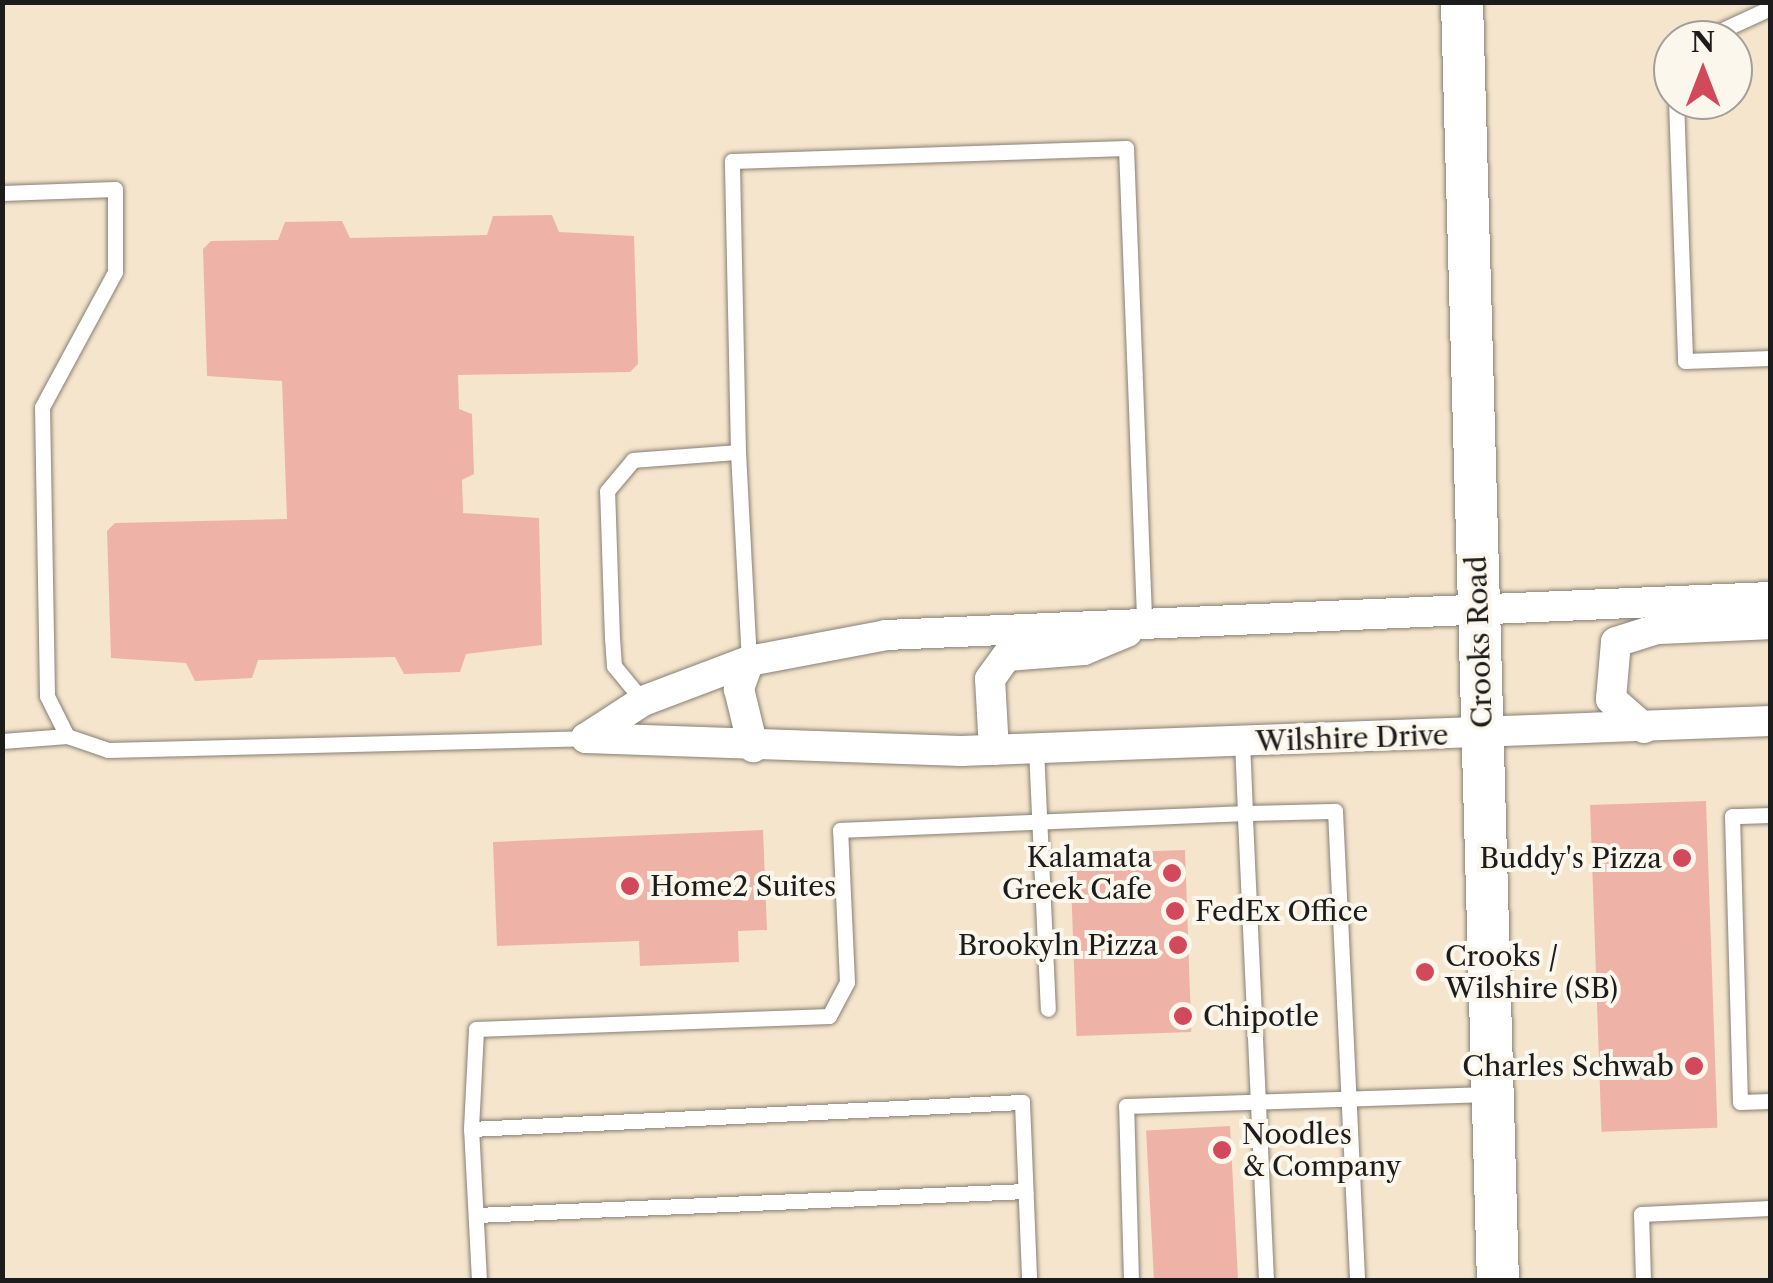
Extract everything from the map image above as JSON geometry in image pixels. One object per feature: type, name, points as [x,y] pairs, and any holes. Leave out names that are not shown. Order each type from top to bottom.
[{"type":"main road","name":"Crooks Road","points":[[1462,2],[1498,1280]]},
{"type":"street","points":[[586,738],[643,702],[749,661],[961,628],[1144,625],[1770,597]]},
{"type":"street","points":[[1644,728],[1611,699],[1616,642],[1657,629],[1770,624]]},
{"type":"street","points":[[994,750],[990,679],[1007,656],[1084,650],[1144,625]]},
{"type":"street","points":[[749,661],[739,689],[752,747]]},
{"type":"street","name":"Wilshire Drive","points":[[586,738],[752,747],[994,750],[1770,721]]},
{"type":"lane","points":[[1744,20],[1770,8]]},
{"type":"lane","points":[[1677,120],[1686,362],[1770,358]]},
{"type":"lane","points":[[749,661],[738,452],[732,161],[1126,148],[1144,625]]},
{"type":"lane","points":[[2,193],[115,189],[115,272],[42,407],[47,696],[67,736]]},
{"type":"lane","points":[[643,702],[614,666],[606,491],[616,472],[652,453],[738,452]]},
{"type":"lane","points":[[2,742],[67,736],[108,750],[586,738]]},
{"type":"lane","points":[[1242,741],[1266,1280]]},
{"type":"lane","points":[[1036,748],[1048,1009]]},
{"type":"lane","points":[[480,1280],[471,1128],[476,1029],[829,1016],[848,982],[840,830],[1335,811],[1357,1280]]},
{"type":"lane","points":[[1770,815],[1732,816],[1740,1102],[1770,1101]]},
{"type":"lane","points":[[1132,1280],[1126,1106],[1492,1094]]},
{"type":"lane","points":[[471,1128],[1022,1102],[1028,1280]]},
{"type":"lane","points":[[476,1215],[1026,1192]]},
{"type":"lane","points":[[1644,1280],[1640,1214],[1770,1208]]},
{"type":"building","points":[[552,215],[559,232],[634,236],[638,364],[630,372],[458,375],[459,409],[472,414],[474,474],[462,480],[463,513],[539,518],[542,645],[466,654],[460,672],[404,674],[395,657],[258,660],[252,678],[195,681],[186,663],[111,658],[107,531],[115,523],[287,519],[282,381],[207,376],[203,249],[211,241],[278,240],[285,222],[342,221],[350,238],[487,235],[493,216]]},
{"type":"building","points":[[1706,801],[1717,1128],[1601,1132],[1590,805]]},
{"type":"building","name":"Home2 Suites","points":[[763,830],[767,930],[738,931],[739,962],[640,966],[639,941],[497,946],[493,842]]},
{"type":"building","points":[[1185,850],[1191,1032],[1076,1036],[1070,854]]},
{"type":"building","points":[[1230,1126],[1238,1280],[1154,1280],[1146,1130]]},
{"type":"place","name":"Buddy's Pizza","points":[[1682,858]]},
{"type":"place","name":"Kalamata Greek Cafe","points":[[1172,873]]},
{"type":"place","name":"Home2 Suites","points":[[630,886]]},
{"type":"place","name":"FedEx Office","points":[[1175,911]]},
{"type":"place","name":"Brookyln Pizza","points":[[1178,945]]},
{"type":"place","name":"Crooks / Wilshire (SB)","points":[[1425,972]]},
{"type":"place","name":"Chipotle","points":[[1183,1016]]},
{"type":"place","name":"Charles Schwab","points":[[1694,1066]]},
{"type":"place","name":"Noodles & Company","points":[[1222,1150]]}]
